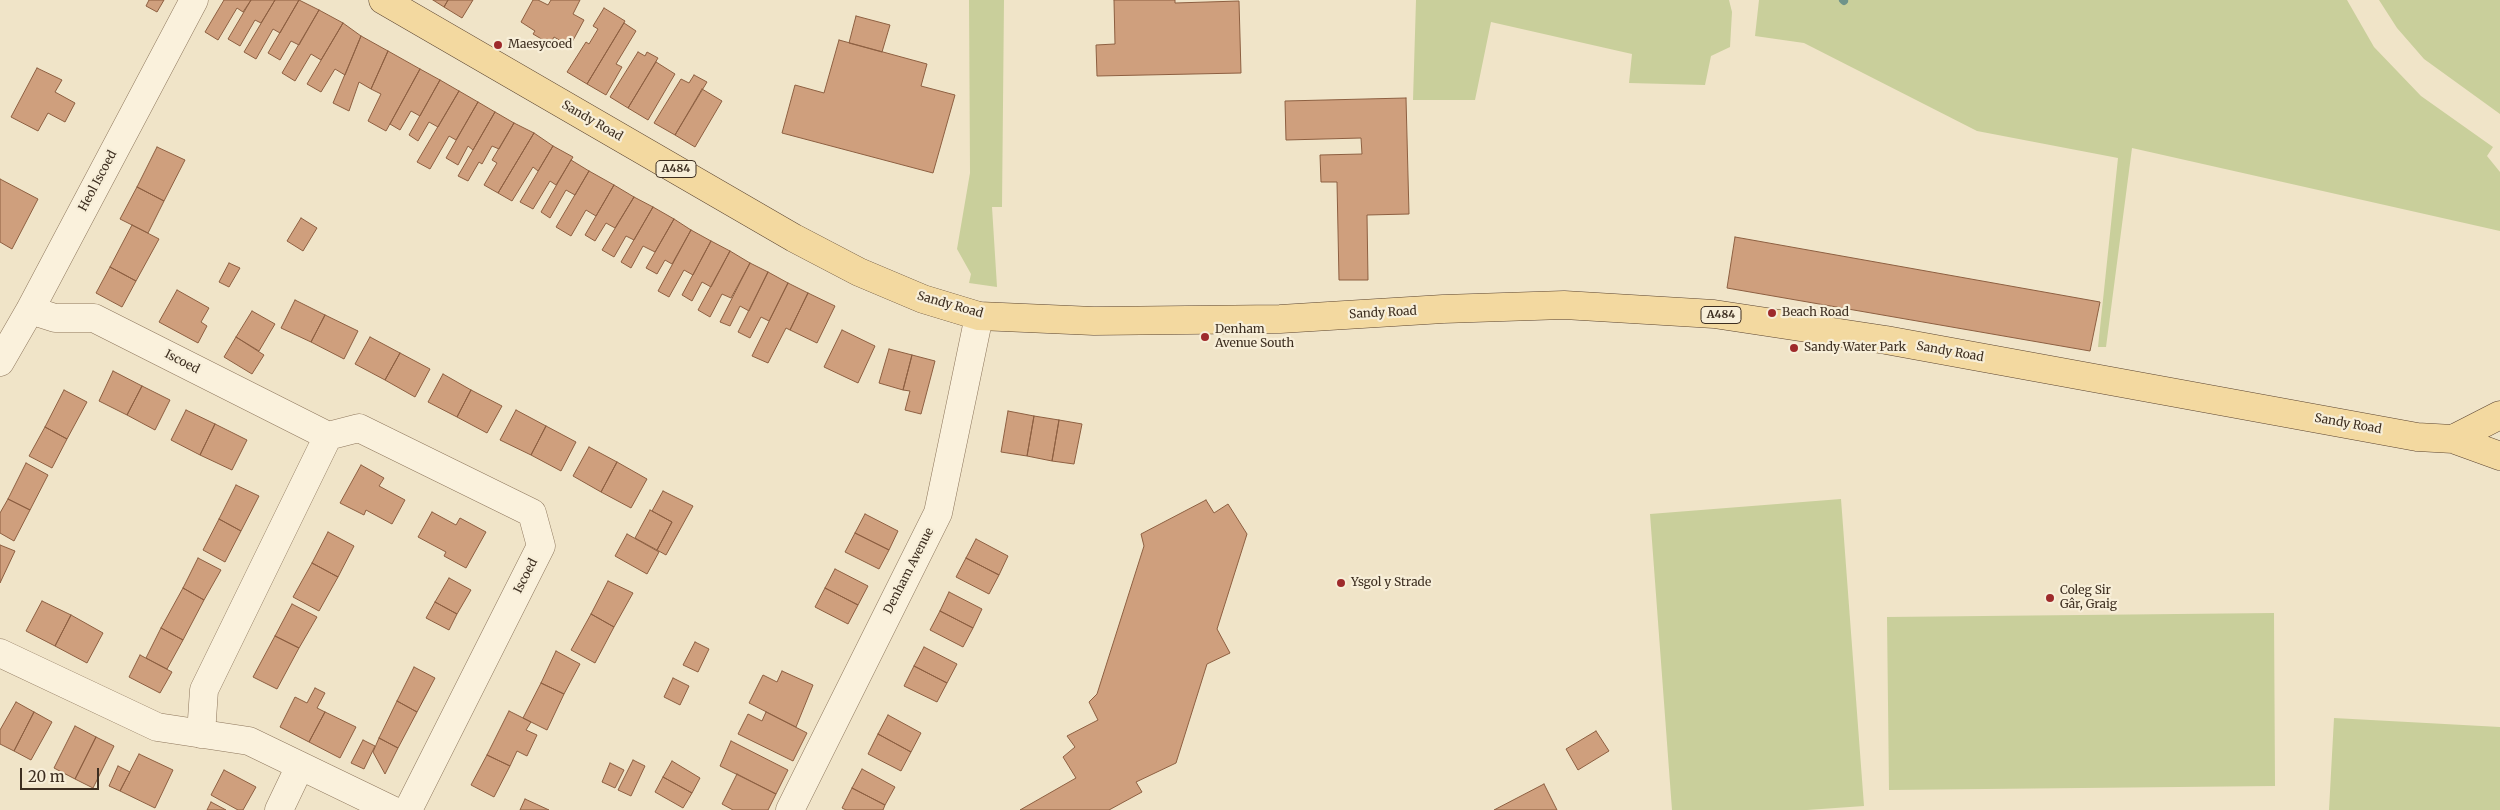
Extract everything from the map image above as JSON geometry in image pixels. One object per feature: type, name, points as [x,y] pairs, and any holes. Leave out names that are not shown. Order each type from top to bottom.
[{"type":"main road","name":"Sandy Road","points":[[383,0],[794,238],[859,272],[923,299],[980,316],[1101,321],[1280,319],[1442,309],[1564,305],[1714,314],[1886,340],[2417,437],[2453,439],[2500,456]]},
{"type":"main road","points":[[2453,439],[2500,416],[2500,436]]},
{"type":"street","name":"Heol Iscoed","points":[[0,362],[30,310],[194,0]]},
{"type":"street","name":"Iscoed","points":[[30,310],[55,318],[94,318],[328,436],[359,428],[532,513],[541,546],[408,810]]},
{"type":"street","name":"Denham Avenue","points":[[790,810],[938,513],[980,316]]},
{"type":"street","points":[[201,734],[204,690],[328,436]]},
{"type":"street","points":[[0,653],[157,727],[249,741],[392,810]]},
{"type":"street","points":[[279,810],[300,766]]},
{"type":"green space","points":[[969,0],[1004,0],[1002,207],[992,207],[997,287],[969,283],[971,274],[957,249],[970,173]]},
{"type":"green space","points":[[1416,0],[1729,0],[1732,12],[1730,47],[1711,56],[1705,85],[1629,83],[1632,54],[1491,22],[1475,100],[1413,100]]},
{"type":"green space","points":[[1759,0],[2347,0],[2374,47],[2421,96],[2493,147],[2487,156],[2500,172],[2500,231],[2132,148],[2106,347],[2098,347],[2118,158],[1977,131],[1804,43],[1755,36]]},
{"type":"green space","points":[[2379,0],[2500,0],[2500,114],[2424,59],[2397,28]]},
{"type":"green space","points":[[1841,499],[1864,806],[1807,810],[1672,810],[1650,514]]},
{"type":"green space","points":[[2274,613],[2275,786],[1889,790],[1887,617]]},
{"type":"green space","points":[[2334,718],[2500,727],[2500,810],[2329,810]]},
{"type":"building","points":[[149,0],[164,0],[157,12],[146,6]]},
{"type":"building","points":[[224,0],[251,0],[243,12],[237,8],[218,40],[205,32]]},
{"type":"building","points":[[251,0],[275,0],[261,23],[255,20],[240,46],[228,39]]},
{"type":"building","points":[[275,0],[299,0],[280,33],[273,29],[256,59],[244,52]]},
{"type":"building","points":[[299,0],[319,10],[299,45],[291,41],[280,60],[268,53]]},
{"type":"building","points":[[433,0],[448,0],[444,7]]},
{"type":"building","points":[[448,0],[473,0],[462,18],[444,7]]},
{"type":"building","points":[[533,0],[538,0],[548,5],[551,0],[580,0],[573,14],[584,20],[570,46],[554,37],[550,44],[533,34],[535,31],[521,22]]},
{"type":"building","points":[[1114,0],[1175,0],[1175,3],[1239,1],[1241,73],[1097,76],[1096,45],[1115,44]]},
{"type":"building","points":[[604,8],[625,21],[587,84],[567,72],[586,42],[589,44],[598,29],[593,26]]},
{"type":"building","points":[[319,10],[343,23],[321,60],[311,54],[295,81],[282,73]]},
{"type":"building","points":[[856,16],[890,25],[882,52],[849,43]]},
{"type":"building","points":[[343,23],[361,36],[345,75],[335,69],[321,92],[307,84]]},
{"type":"building","points":[[624,23],[636,31],[616,64],[622,67],[606,95],[587,84]]},
{"type":"building","points":[[361,36],[388,51],[371,89],[359,82],[349,111],[333,103]]},
{"type":"building","points":[[839,40],[927,64],[921,86],[955,95],[933,173],[782,133],[795,85],[824,93]]},
{"type":"building","points":[[388,51],[420,69],[386,131],[368,121],[381,94],[371,89]]},
{"type":"building","points":[[638,52],[645,56],[647,52],[658,58],[628,108],[610,97]]},
{"type":"building","points":[[656,62],[675,74],[648,120],[628,108]]},
{"type":"building","points":[[37,68],[62,80],[55,92],[75,103],[65,122],[48,113],[38,131],[11,117]]},
{"type":"building","points":[[420,69],[440,80],[420,116],[411,111],[400,130],[390,124]]},
{"type":"building","points":[[694,75],[707,82],[675,135],[654,123],[681,79],[689,83]]},
{"type":"building","points":[[440,80],[459,91],[438,127],[429,122],[418,141],[409,135]]},
{"type":"building","points":[[702,89],[722,101],[695,147],[675,135]]},
{"type":"building","points":[[459,91],[478,102],[456,140],[449,136],[430,169],[417,162]]},
{"type":"building","points":[[1406,98],[1409,214],[1367,215],[1368,280],[1339,280],[1337,182],[1321,182],[1320,155],[1362,154],[1361,138],[1286,140],[1285,101]]},
{"type":"building","points":[[478,102],[495,112],[473,150],[468,146],[458,165],[446,158]]},
{"type":"building","points":[[495,112],[514,123],[499,149],[492,146],[482,164],[479,162],[468,181],[458,176]]},
{"type":"building","points":[[514,123],[534,133],[498,193],[484,185],[497,163],[492,160]]},
{"type":"building","points":[[534,133],[553,146],[538,171],[533,167],[512,201],[498,193]]},
{"type":"building","points":[[553,146],[573,157],[556,185],[550,181],[533,209],[520,202]]},
{"type":"building","points":[[157,147],[185,160],[164,201],[137,187]]},
{"type":"building","points":[[571,160],[589,171],[575,195],[566,190],[550,218],[541,212]]},
{"type":"building","points":[[589,171],[614,185],[596,216],[586,210],[571,236],[556,227]]},
{"type":"building","points":[[0,179],[38,199],[12,249],[0,242]]},
{"type":"building","points":[[614,185],[634,197],[615,228],[606,223],[595,241],[585,235]]},
{"type":"building","points":[[137,187],[164,201],[148,233],[120,219]]},
{"type":"building","points":[[634,197],[653,207],[634,240],[626,236],[614,257],[602,250]]},
{"type":"building","points":[[653,207],[674,219],[655,252],[643,246],[631,268],[621,262]]},
{"type":"building","points":[[301,218],[317,228],[303,251],[287,241]]},
{"type":"building","points":[[674,219],[691,230],[672,264],[665,260],[657,274],[646,268]]},
{"type":"building","points":[[132,225],[159,239],[136,281],[110,267]]},
{"type":"building","points":[[691,230],[711,241],[693,275],[684,270],[669,297],[658,291]]},
{"type":"building","points":[[1735,237],[2100,302],[2090,351],[1727,288]]},
{"type":"building","points":[[711,241],[730,251],[711,287],[702,282],[692,301],[682,295]]},
{"type":"building","points":[[730,251],[750,263],[731,298],[722,294],[710,317],[698,310]]},
{"type":"building","points":[[229,263],[240,268],[229,287],[219,282]]},
{"type":"building","points":[[750,263],[768,272],[749,311],[740,306],[730,326],[720,322]]},
{"type":"building","points":[[110,267],[136,281],[122,307],[96,293]]},
{"type":"building","points":[[768,272],[788,283],[769,321],[761,317],[750,338],[738,332]]},
{"type":"building","points":[[788,283],[808,293],[790,330],[786,328],[768,363],[752,356]]},
{"type":"building","points":[[177,290],[209,308],[201,322],[207,326],[198,343],[159,322]]},
{"type":"building","points":[[808,293],[835,306],[817,343],[790,330]]},
{"type":"building","points":[[295,300],[325,315],[311,342],[281,328]]},
{"type":"building","points":[[252,311],[275,324],[259,351],[236,337]]},
{"type":"building","points":[[325,315],[358,331],[344,359],[311,342]]},
{"type":"building","points":[[842,330],[875,346],[858,383],[824,367]]},
{"type":"building","points":[[236,337],[264,355],[252,374],[224,357]]},
{"type":"building","points":[[370,337],[400,353],[385,380],[355,364]]},
{"type":"building","points":[[889,349],[912,355],[903,390],[879,383]]},
{"type":"building","points":[[400,353],[430,369],[415,397],[385,380]]},
{"type":"building","points":[[912,355],[935,361],[921,414],[905,410],[910,391],[903,390]]},
{"type":"building","points":[[113,371],[142,386],[127,415],[99,401]]},
{"type":"building","points":[[443,374],[471,390],[457,417],[428,402]]},
{"type":"building","points":[[142,386],[170,400],[155,430],[127,415]]},
{"type":"building","points":[[64,390],[87,402],[67,439],[45,427]]},
{"type":"building","points":[[471,390],[502,406],[487,433],[457,417]]},
{"type":"building","points":[[186,410],[215,424],[200,455],[171,440]]},
{"type":"building","points":[[516,410],[546,426],[531,455],[500,440]]},
{"type":"building","points":[[1008,411],[1034,416],[1027,456],[1001,452]]},
{"type":"building","points":[[1034,416],[1059,420],[1052,461],[1027,456]]},
{"type":"building","points":[[1059,420],[1082,424],[1074,464],[1052,461]]},
{"type":"building","points":[[215,424],[247,440],[232,470],[200,455]]},
{"type":"building","points":[[546,426],[576,442],[561,471],[531,455]]},
{"type":"building","points":[[45,427],[67,439],[52,468],[29,456]]},
{"type":"building","points":[[589,447],[617,462],[601,492],[573,476]]},
{"type":"building","points":[[617,462],[647,479],[631,508],[601,492]]},
{"type":"building","points":[[26,463],[48,475],[30,510],[8,499]]},
{"type":"building","points":[[361,465],[384,478],[379,486],[405,500],[392,524],[366,510],[364,515],[340,503]]},
{"type":"building","points":[[236,485],[259,496],[241,531],[219,519]]},
{"type":"building","points":[[663,491],[693,506],[666,555],[657,550],[672,522],[652,511]]},
{"type":"building","points":[[8,499],[30,510],[14,541],[0,533],[0,513]]},
{"type":"building","points":[[1206,500],[1214,513],[1228,504],[1247,534],[1217,629],[1230,653],[1207,664],[1176,763],[1136,782],[1142,792],[1109,810],[1020,810],[1076,778],[1063,757],[1075,747],[1067,736],[1098,720],[1089,702],[1097,694],[1144,546],[1141,534]]},
{"type":"building","points":[[650,510],[672,522],[657,550],[635,538]]},
{"type":"building","points":[[432,512],[456,525],[460,518],[486,532],[466,568],[444,556],[446,552],[418,537]]},
{"type":"building","points":[[865,514],[898,531],[889,550],[855,533]]},
{"type":"building","points":[[219,519],[241,531],[225,562],[203,550]]},
{"type":"building","points":[[328,532],[354,546],[338,577],[312,563]]},
{"type":"building","points":[[855,533],[889,550],[879,569],[845,552]]},
{"type":"building","points":[[627,534],[659,552],[647,574],[615,556]]},
{"type":"building","points":[[976,539],[1008,556],[999,575],[966,558]]},
{"type":"building","points":[[0,545],[15,551],[0,583]]},
{"type":"building","points":[[198,558],[221,570],[204,600],[183,588]]},
{"type":"building","points":[[966,558],[999,575],[989,594],[956,577]]},
{"type":"building","points":[[312,563],[338,577],[319,611],[293,597]]},
{"type":"building","points":[[835,569],[868,586],[858,605],[825,588]]},
{"type":"building","points":[[449,578],[471,590],[457,614],[435,602]]},
{"type":"building","points":[[608,581],[633,593],[614,627],[591,614]]},
{"type":"building","points":[[183,588],[204,600],[183,640],[161,628]]},
{"type":"building","points":[[825,588],[858,605],[848,624],[815,607]]},
{"type":"building","points":[[949,592],[982,609],[973,628],[940,611]]},
{"type":"building","points":[[42,601],[71,615],[55,646],[26,631]]},
{"type":"building","points":[[435,602],[457,614],[449,630],[426,618]]},
{"type":"building","points":[[292,604],[317,617],[299,648],[275,636]]},
{"type":"building","points":[[940,611],[973,628],[963,647],[930,630]]},
{"type":"building","points":[[591,614],[614,627],[595,663],[571,650]]},
{"type":"building","points":[[71,615],[103,633],[87,663],[55,646]]},
{"type":"building","points":[[161,628],[183,640],[167,669],[146,658]]},
{"type":"building","points":[[275,636],[299,648],[277,689],[253,677]]},
{"type":"building","points":[[695,642],[709,649],[698,672],[683,665]]},
{"type":"building","points":[[924,647],[957,664],[947,683],[914,666]]},
{"type":"building","points":[[556,651],[580,664],[564,694],[541,683]]},
{"type":"building","points":[[140,655],[172,672],[160,693],[129,677]]},
{"type":"building","points":[[914,666],[947,683],[937,702],[904,686]]},
{"type":"building","points":[[414,667],[435,678],[417,712],[397,701]]},
{"type":"building","points":[[782,671],[813,685],[796,727],[749,703],[763,675],[777,682]]},
{"type":"building","points":[[673,678],[689,686],[680,705],[664,697]]},
{"type":"building","points":[[541,683],[564,694],[547,730],[523,718]]},
{"type":"building","points":[[315,688],[325,693],[317,708],[325,712],[309,742],[280,727],[295,697],[307,703]]},
{"type":"building","points":[[397,701],[417,712],[398,748],[379,738]]},
{"type":"building","points":[[16,702],[34,712],[14,751],[0,744],[0,730]]},
{"type":"building","points":[[509,711],[531,722],[526,730],[537,735],[527,756],[517,751],[510,766],[487,755]]},
{"type":"building","points":[[34,712],[52,722],[31,760],[14,751]]},
{"type":"building","points":[[325,712],[356,727],[340,758],[309,742]]},
{"type":"building","points":[[766,712],[807,733],[793,761],[738,734],[748,714],[762,721]]},
{"type":"building","points":[[888,715],[921,733],[911,752],[878,734]]},
{"type":"building","points":[[75,726],[96,737],[75,779],[54,768]]},
{"type":"building","points":[[1596,731],[1609,751],[1578,770],[1566,749]]},
{"type":"building","points":[[878,734],[911,752],[901,771],[868,754]]},
{"type":"building","points":[[96,737],[114,746],[93,788],[75,779]]},
{"type":"building","points":[[379,738],[398,748],[385,774],[373,752]]},
{"type":"building","points":[[363,740],[375,746],[364,769],[351,763]]},
{"type":"building","points":[[731,741],[788,770],[776,794],[720,766]]},
{"type":"building","points":[[139,754],[173,770],[155,808],[120,791]]},
{"type":"building","points":[[487,755],[510,766],[494,797],[471,785]]},
{"type":"building","points":[[633,760],[645,766],[631,796],[618,790]]},
{"type":"building","points":[[672,761],[700,778],[692,793],[663,777]]},
{"type":"building","points":[[610,763],[624,770],[615,788],[602,782]]},
{"type":"building","points":[[118,766],[130,772],[120,791],[109,786]]},
{"type":"building","points":[[862,769],[895,787],[885,805],[852,788]]},
{"type":"building","points":[[224,770],[256,787],[243,810],[238,810],[211,795]]},
{"type":"building","points":[[737,774],[776,794],[768,810],[733,810],[722,804]]},
{"type":"building","points":[[663,777],[692,793],[683,808],[655,792]]},
{"type":"building","points":[[1544,784],[1557,810],[1494,810]]},
{"type":"building","points":[[852,788],[885,805],[883,810],[846,810],[842,808]]},
{"type":"building","points":[[525,799],[549,810],[520,810]]},
{"type":"building","points":[[211,802],[226,810],[207,810]]},
{"type":"place","name":"Maesycoed","points":[[498,45]]},
{"type":"place","name":"Beach Road","points":[[1772,313]]},
{"type":"place","name":"Denham Avenue South","points":[[1205,337]]},
{"type":"place","name":"Sandy Water Park","points":[[1794,348]]},
{"type":"place","name":"Ysgol y Strade","points":[[1341,583]]},
{"type":"place","name":"Coleg Sir Gâr, Graig","points":[[2050,598]]}]
